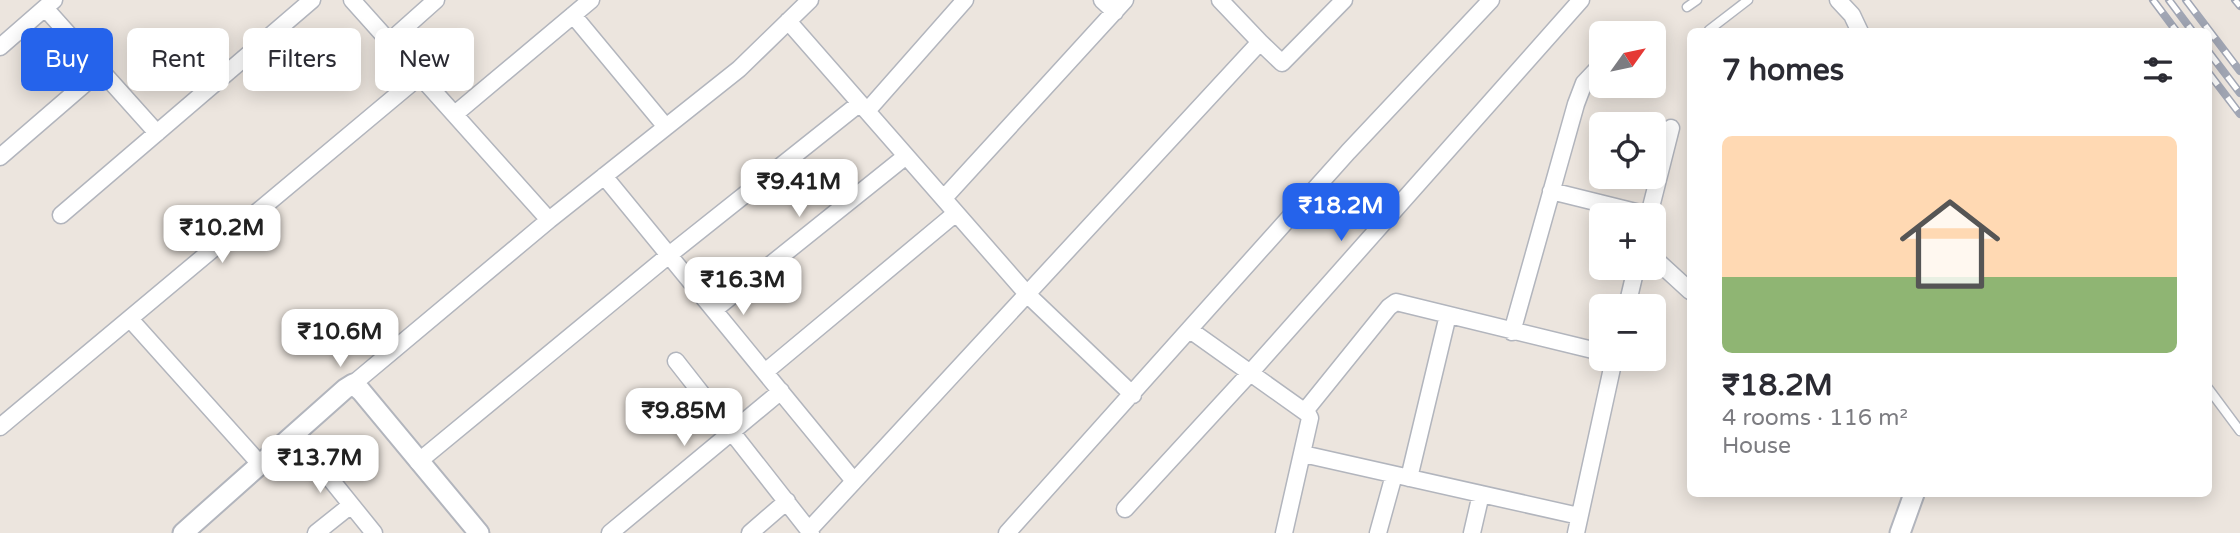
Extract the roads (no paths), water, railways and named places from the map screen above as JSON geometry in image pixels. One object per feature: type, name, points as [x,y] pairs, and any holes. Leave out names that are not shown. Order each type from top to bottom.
[{"type":"street","points":[[61,215],[312,0]]},
{"type":"street","points":[[352,0],[378,28]]},
{"type":"street","points":[[405,28],[436,0]]},
{"type":"street","points":[[456,114],[591,0]]},
{"type":"street","points":[[183,533],[345,389],[549,220],[739,69],[810,0]]},
{"type":"street","points":[[418,462],[669,255],[863,107],[965,0]]},
{"type":"street","points":[[944,198],[1120,6],[1101,0]]},
{"type":"street","points":[[1220,0],[1282,62],[1344,0]]},
{"type":"street","points":[[1125,509],[1251,373],[1581,0]]},
{"type":"street","points":[[1838,0],[1852,15],[1858,28]]},
{"type":"street","points":[[1007,533],[1482,3]]},
{"type":"street","points":[[0,47],[49,4],[69,28]]},
{"type":"street","points":[[573,15],[666,127]]},
{"type":"street","points":[[788,21],[1028,295],[1133,395]]},
{"type":"street","points":[[676,361],[810,532],[1260,42]]},
{"type":"street","points":[[1512,332],[1580,92],[1589,78]]},
{"type":"street","points":[[113,82],[157,133]]},
{"type":"street","points":[[0,157],[76,91]]},
{"type":"street","points":[[0,427],[402,91]]},
{"type":"street","points":[[435,91],[549,220]]},
{"type":"street","points":[[1652,203],[1671,128]]},
{"type":"street","points":[[715,310],[906,156]]},
{"type":"street","points":[[604,176],[854,481]]},
{"type":"street","points":[[1551,191],[1600,203]]},
{"type":"street","points":[[765,372],[956,213]]},
{"type":"street","points":[[1666,269],[1687,288]]},
{"type":"street","points":[[1305,411],[1389,307],[1400,302],[1589,349]]},
{"type":"street","points":[[1378,533],[1402,477],[1448,315]]},
{"type":"street","points":[[130,319],[260,464]]},
{"type":"street","points":[[1190,330],[1305,411],[1310,418],[1284,533]]},
{"type":"street","points":[[1576,533],[1611,371]]},
{"type":"street","points":[[353,384],[362,391],[479,533]]},
{"type":"street","points":[[610,533],[781,391]]},
{"type":"street","points":[[294,434],[374,533]]},
{"type":"street","points":[[1303,454],[1579,516]]},
{"type":"street","points":[[1472,533],[1481,494]]},
{"type":"street","points":[[750,533],[787,501]]},
{"type":"street","points":[[1888,533],[1910,502]]},
{"type":"street","points":[[1900,533],[1910,502]]},
{"type":"street","points":[[316,533],[351,505]]},
{"type":"lane","points":[[1687,7],[1697,0]]},
{"type":"lane","points":[[1712,28],[1748,0]]},
{"type":"lane","points":[[2212,393],[2240,431]]},
{"type":"railway","points":[[2153,0],[2174,28]]},
{"type":"railway","points":[[2169,0],[2190,28]]},
{"type":"railway","points":[[2186,0],[2207,28]]},
{"type":"railway","points":[[2235,0],[2240,6]]},
{"type":"railway","points":[[2212,34],[2240,71]]},
{"type":"railway","points":[[2212,56],[2240,93]]},
{"type":"railway","points":[[2212,77],[2240,114]]}]
